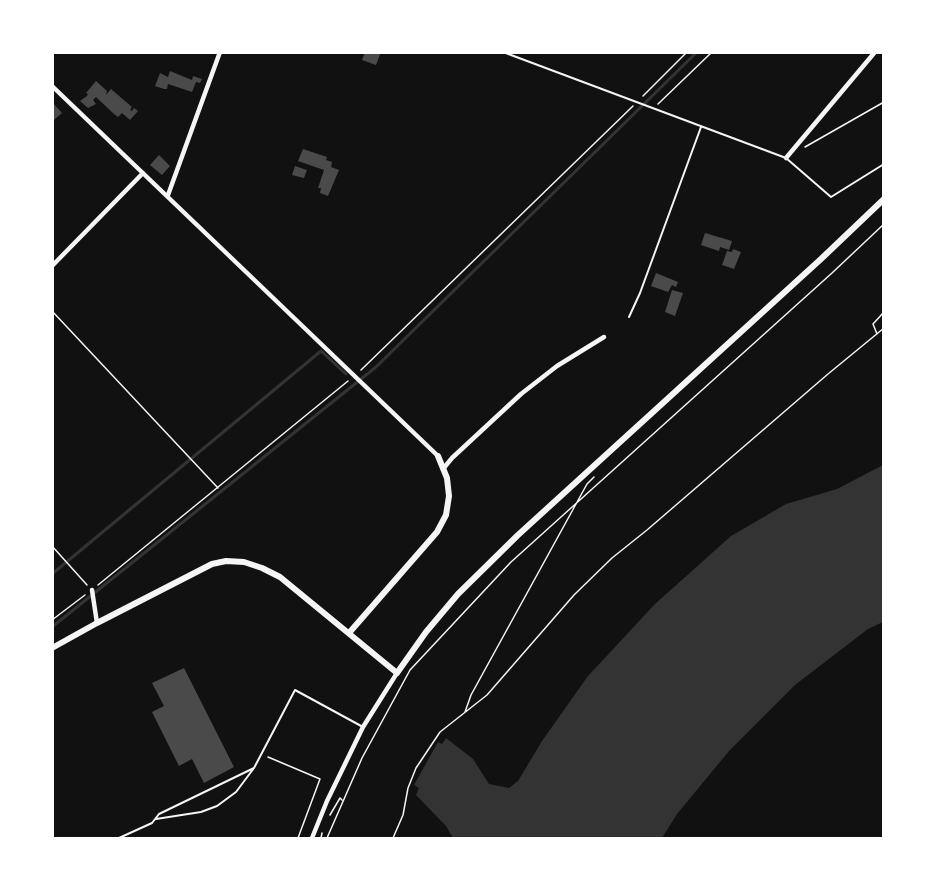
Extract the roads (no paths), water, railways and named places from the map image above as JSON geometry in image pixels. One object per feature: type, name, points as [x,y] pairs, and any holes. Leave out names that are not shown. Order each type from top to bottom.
[{"type":"street","points":[[168,195],[220,52]]},
{"type":"street","points":[[786,158],[875,52]]},
{"type":"street","points":[[52,86],[438,456],[447,478],[449,496],[446,515],[437,532],[348,633]]},
{"type":"street","points":[[52,266],[143,173]]},
{"type":"street","points":[[312,838],[335,783],[363,727],[426,632],[459,594],[518,535],[884,199]]},
{"type":"street","points":[[443,469],[521,394],[557,366],[604,338]]},
{"type":"street","points":[[52,648],[212,564],[226,561],[244,562],[280,577],[397,673]]},
{"type":"street","points":[[92,590],[97,623]]},
{"type":"lane","points":[[503,52],[786,158],[831,197],[884,164]]},
{"type":"lane","points":[[629,317],[701,127]]},
{"type":"lane","points":[[119,838],[156,819],[201,812],[217,806],[237,792],[254,768],[295,690],[363,727]]},
{"type":"lane","points":[[156,819],[159,814],[254,768]]},
{"type":"waterway","points":[[52,627],[376,367],[697,52]]},
{"type":"waterway","points":[[52,574],[321,351],[346,374]]}]
